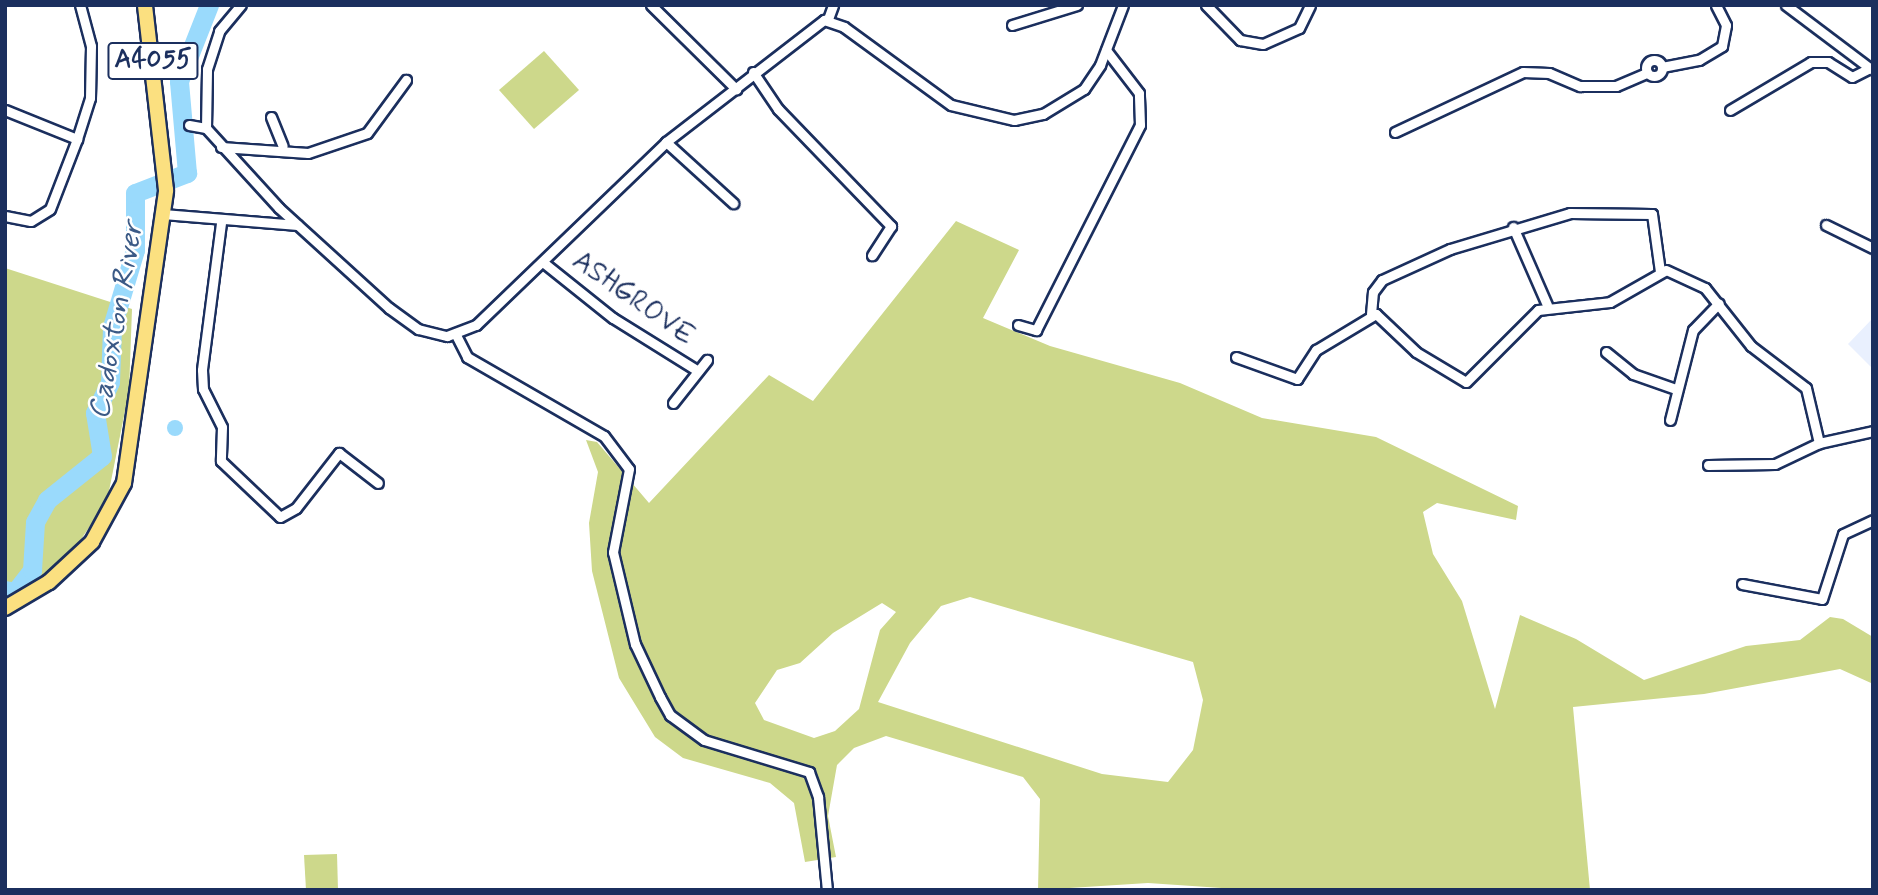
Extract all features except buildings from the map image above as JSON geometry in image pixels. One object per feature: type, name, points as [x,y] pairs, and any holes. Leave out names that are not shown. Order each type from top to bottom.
[{"type":"main road","name":"A4055","points":[[5,608],[49,582],[92,542],[124,482],[166,190],[145,5]]},
{"type":"street","points":[[5,216],[31,221],[50,209],[77,139],[90,93],[90,46],[80,5]]},
{"type":"street","points":[[241,5],[219,31],[207,69],[206,128],[221,147],[298,225],[405,320],[429,333],[456,335],[476,325],[544,264],[666,142],[736,89],[753,72],[828,19],[833,5]]},
{"type":"street","points":[[651,5],[736,89]]},
{"type":"street","points":[[1012,25],[1077,5]]},
{"type":"street","points":[[1206,5],[1240,40],[1264,44],[1299,28],[1310,5]]},
{"type":"street","points":[[1395,132],[1523,72],[1549,73],[1580,86],[1616,86],[1647,73],[1656,76],[1662,66],[1699,60],[1722,46],[1726,26],[1716,5]]},
{"type":"street","points":[[1786,5],[1871,69]]},
{"type":"street","points":[[828,19],[951,106],[998,120],[1056,108],[1089,83],[1106,50],[1121,6]]},
{"type":"street","points":[[1018,325],[1035,330],[1140,125],[1139,93],[1106,50]]},
{"type":"street","points":[[1730,110],[1811,62],[1828,62],[1852,77],[1871,69]]},
{"type":"street","points":[[753,72],[833,170],[891,226],[872,254]]},
{"type":"street","points":[[221,147],[283,146],[308,153],[367,133],[406,80]]},
{"type":"street","points":[[5,110],[77,139]]},
{"type":"street","points":[[271,117],[283,146]]},
{"type":"street","points":[[189,125],[206,128]]},
{"type":"street","points":[[666,142],[733,203]]},
{"type":"street","points":[[1371,314],[1373,292],[1382,280],[1513,227],[1570,213],[1647,212],[1656,219],[1660,272]]},
{"type":"street","points":[[163,214],[221,223],[298,225]]},
{"type":"street","points":[[221,223],[202,370],[203,389],[222,426],[221,461],[280,517],[296,508],[339,453],[378,483]]},
{"type":"street","points":[[1826,225],[1873,248]]},
{"type":"street","points":[[1513,227],[1547,305]]},
{"type":"street","name":"ASHGROVE","points":[[544,264],[621,324],[698,371]]},
{"type":"street","points":[[1371,314],[1466,382],[1547,305],[1610,302],[1660,272],[1689,278],[1719,303],[1751,346],[1806,387],[1819,443]]},
{"type":"street","points":[[1670,421],[1676,388],[1693,330],[1719,303]]},
{"type":"street","points":[[1236,357],[1297,379],[1316,350],[1371,314]]},
{"type":"street","points":[[456,335],[467,357],[491,375],[604,436],[629,469],[613,552],[635,644],[670,715],[704,740],[809,772],[818,797],[827,890]]},
{"type":"street","points":[[1606,352],[1633,374],[1676,388]]},
{"type":"street","name":"ASHGROVE","points":[[673,403],[707,360]]},
{"type":"street","points":[[1708,465],[1775,464],[1819,443],[1873,431]]},
{"type":"street","points":[[1742,584],[1822,599],[1843,534],[1873,520]]},
{"type":"shaded area","points":[[1873,318],[1873,369],[1848,344]]},
{"type":"green space","points":[[544,51],[579,90],[534,129],[499,90]]},
{"type":"green space","points":[[956,221],[1019,250],[983,318],[1050,346],[1180,383],[1262,418],[1376,437],[1518,506],[1516,520],[1437,503],[1423,512],[1433,554],[1462,601],[1495,709],[1520,615],[1576,639],[1644,680],[1746,646],[1800,640],[1830,617],[1843,619],[1873,637],[1871,683],[1840,669],[1704,694],[1573,707],[1590,890],[1251,890],[1148,883],[1038,890],[1040,799],[1023,777],[886,736],[854,748],[837,765],[828,816],[836,857],[805,862],[794,803],[770,783],[683,758],[655,737],[619,678],[592,571],[589,523],[598,472],[586,440],[597,442],[649,503],[769,375],[813,401]],"holes":[[[970,597],[1193,662],[1203,700],[1193,750],[1168,782],[1102,774],[878,702],[910,643],[941,606]],[[882,603],[896,612],[880,630],[859,709],[835,731],[814,738],[764,720],[755,703],[777,670],[800,663],[833,633]]]},
{"type":"green space","points":[[5,268],[132,309],[129,391],[107,501],[65,563],[5,600]]},
{"type":"green space","points":[[337,854],[338,890],[306,890],[304,855]]},
{"type":"water","points":[[172,420],[178,420],[183,428],[181,434],[172,436],[167,431],[167,425]]},
{"type":"waterway","name":"Cadoxton River","points":[[5,590],[15,592],[32,570],[35,522],[47,500],[102,456],[95,413],[110,382],[112,327],[135,250],[135,193],[187,173],[179,81],[209,5]]}]
